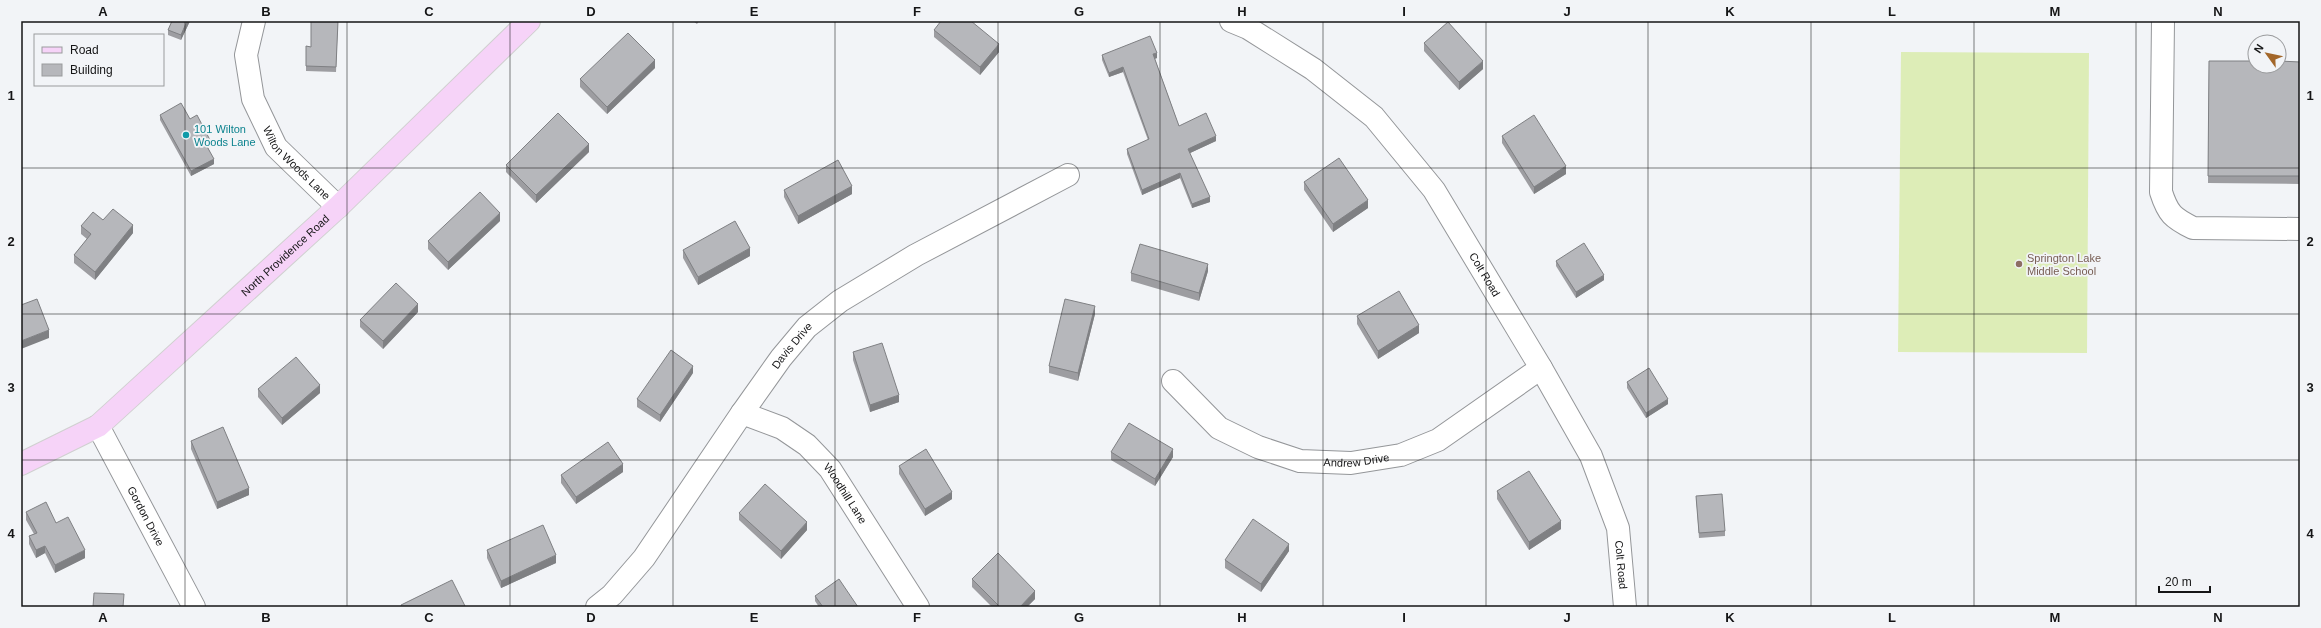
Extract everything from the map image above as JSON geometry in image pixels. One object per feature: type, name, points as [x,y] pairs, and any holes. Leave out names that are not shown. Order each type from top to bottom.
[{"type":"main road","name":"North Providence Road","points":[[21,464],[98,426],[338,207],[529,21]]},
{"type":"street","name":"Wilton Woods Lane","points":[[254,21],[246,55],[253,99],[276,147],[338,207]]},
{"type":"street","name":"Colt Road","points":[[1231,21],[1248,28],[1313,69],[1374,117],[1434,190],[1541,368],[1591,456],[1618,528],[1625,607]]},
{"type":"street","points":[[2163,21],[2161,192],[2168,212],[2181,222],[2193,228],[2300,229]]},
{"type":"street","name":"Davis Drive","points":[[597,607],[612,596],[644,558],[742,413],[781,358],[807,327],[840,301],[916,255],[1068,175]]},
{"type":"street","name":"Andrew Drive","points":[[1173,380],[1219,428],[1258,447],[1300,461],[1351,463],[1401,455],[1438,440],[1541,368]]},
{"type":"street","name":"Woodhill Lane","points":[[742,413],[782,428],[807,445],[830,468],[918,607]]},
{"type":"street","name":"Gordon Drive","points":[[98,426],[194,607]]},
{"type":"green space","points":[[1901,52],[2089,53],[2087,353],[1898,352]]},
{"type":"building","points":[[172,21],[187,21],[181,35],[168,30]]},
{"type":"building","points":[[311,21],[338,21],[336,67],[306,66],[306,46],[311,47]]},
{"type":"building","points":[[941,21],[971,21],[999,44],[980,67],[934,30]]},
{"type":"building","points":[[1448,22],[1483,61],[1459,82],[1424,43]]},
{"type":"building","points":[[628,33],[655,60],[607,107],[580,79]]},
{"type":"building","points":[[1150,36],[1157,53],[1153,54],[1179,126],[1206,113],[1216,136],[1188,149],[1210,197],[1192,204],[1180,173],[1142,190],[1127,149],[1149,139],[1123,67],[1109,73],[1102,55]]},
{"type":"building","points":[[2209,61],[2247,61],[2247,74],[2287,74],[2287,61],[2300,62],[2300,176],[2208,176]]},
{"type":"building","name":"101 Wilton Woods Lane","points":[[181,103],[190,119],[197,115],[210,140],[205,143],[214,159],[191,171],[160,115]]},
{"type":"building","points":[[558,113],[589,144],[536,195],[506,165]]},
{"type":"building","points":[[1534,115],[1566,166],[1534,187],[1502,136]]},
{"type":"building","points":[[1339,158],[1368,200],[1333,224],[1304,182]]},
{"type":"building","points":[[838,160],[852,186],[798,216],[784,190]]},
{"type":"building","points":[[480,192],[500,213],[448,262],[428,241]]},
{"type":"building","points":[[113,209],[133,225],[95,272],[74,255],[91,234],[81,226],[93,212],[103,220]]},
{"type":"building","points":[[735,221],[750,248],[698,277],[683,250]]},
{"type":"building","points":[[1584,243],[1604,275],[1576,292],[1556,261]]},
{"type":"building","points":[[1140,244],[1208,264],[1199,293],[1131,273]]},
{"type":"building","points":[[396,283],[418,304],[383,341],[360,320]]},
{"type":"building","points":[[1399,291],[1419,325],[1378,351],[1357,316]]},
{"type":"building","points":[[37,299],[49,330],[21,341],[21,305]]},
{"type":"building","points":[[1065,299],[1095,306],[1078,373],[1049,366]]},
{"type":"building","points":[[882,343],[899,395],[870,405],[853,352]]},
{"type":"building","points":[[671,350],[693,366],[660,415],[637,399]]},
{"type":"building","points":[[296,357],[320,385],[282,418],[258,389]]},
{"type":"building","points":[[1649,368],[1668,399],[1646,413],[1627,382]]},
{"type":"building","points":[[1129,423],[1173,449],[1155,479],[1111,452]]},
{"type":"building","points":[[223,427],[249,488],[217,502],[191,441]]},
{"type":"building","points":[[608,442],[623,464],[576,497],[561,475]]},
{"type":"building","points":[[926,449],[952,492],[925,509],[899,466]]},
{"type":"building","points":[[1529,471],[1561,521],[1529,542],[1497,491]]},
{"type":"building","points":[[765,484],[807,522],[781,551],[739,513]]},
{"type":"building","points":[[1722,494],[1725,531],[1699,533],[1696,496]]},
{"type":"building","points":[[46,502],[56,523],[68,517],[85,550],[55,565],[45,546],[36,550],[29,536],[37,533],[26,512]]},
{"type":"building","points":[[1253,519],[1289,544],[1261,584],[1225,560]]},
{"type":"building","points":[[543,525],[556,555],[501,581],[487,550]]},
{"type":"building","points":[[998,553],[1035,591],[1020,607],[1000,607],[972,579]]},
{"type":"building","points":[[839,579],[858,607],[823,607],[815,596]]},
{"type":"building","points":[[452,580],[465,606],[402,607],[401,605]]},
{"type":"building","points":[[94,593],[124,594],[123,607],[93,607]]},
{"type":"place","name":"101 Wilton Woods Lane","points":[[186,135]]},
{"type":"place","name":"Springton Lake Middle School","points":[[2019,264]]}]
